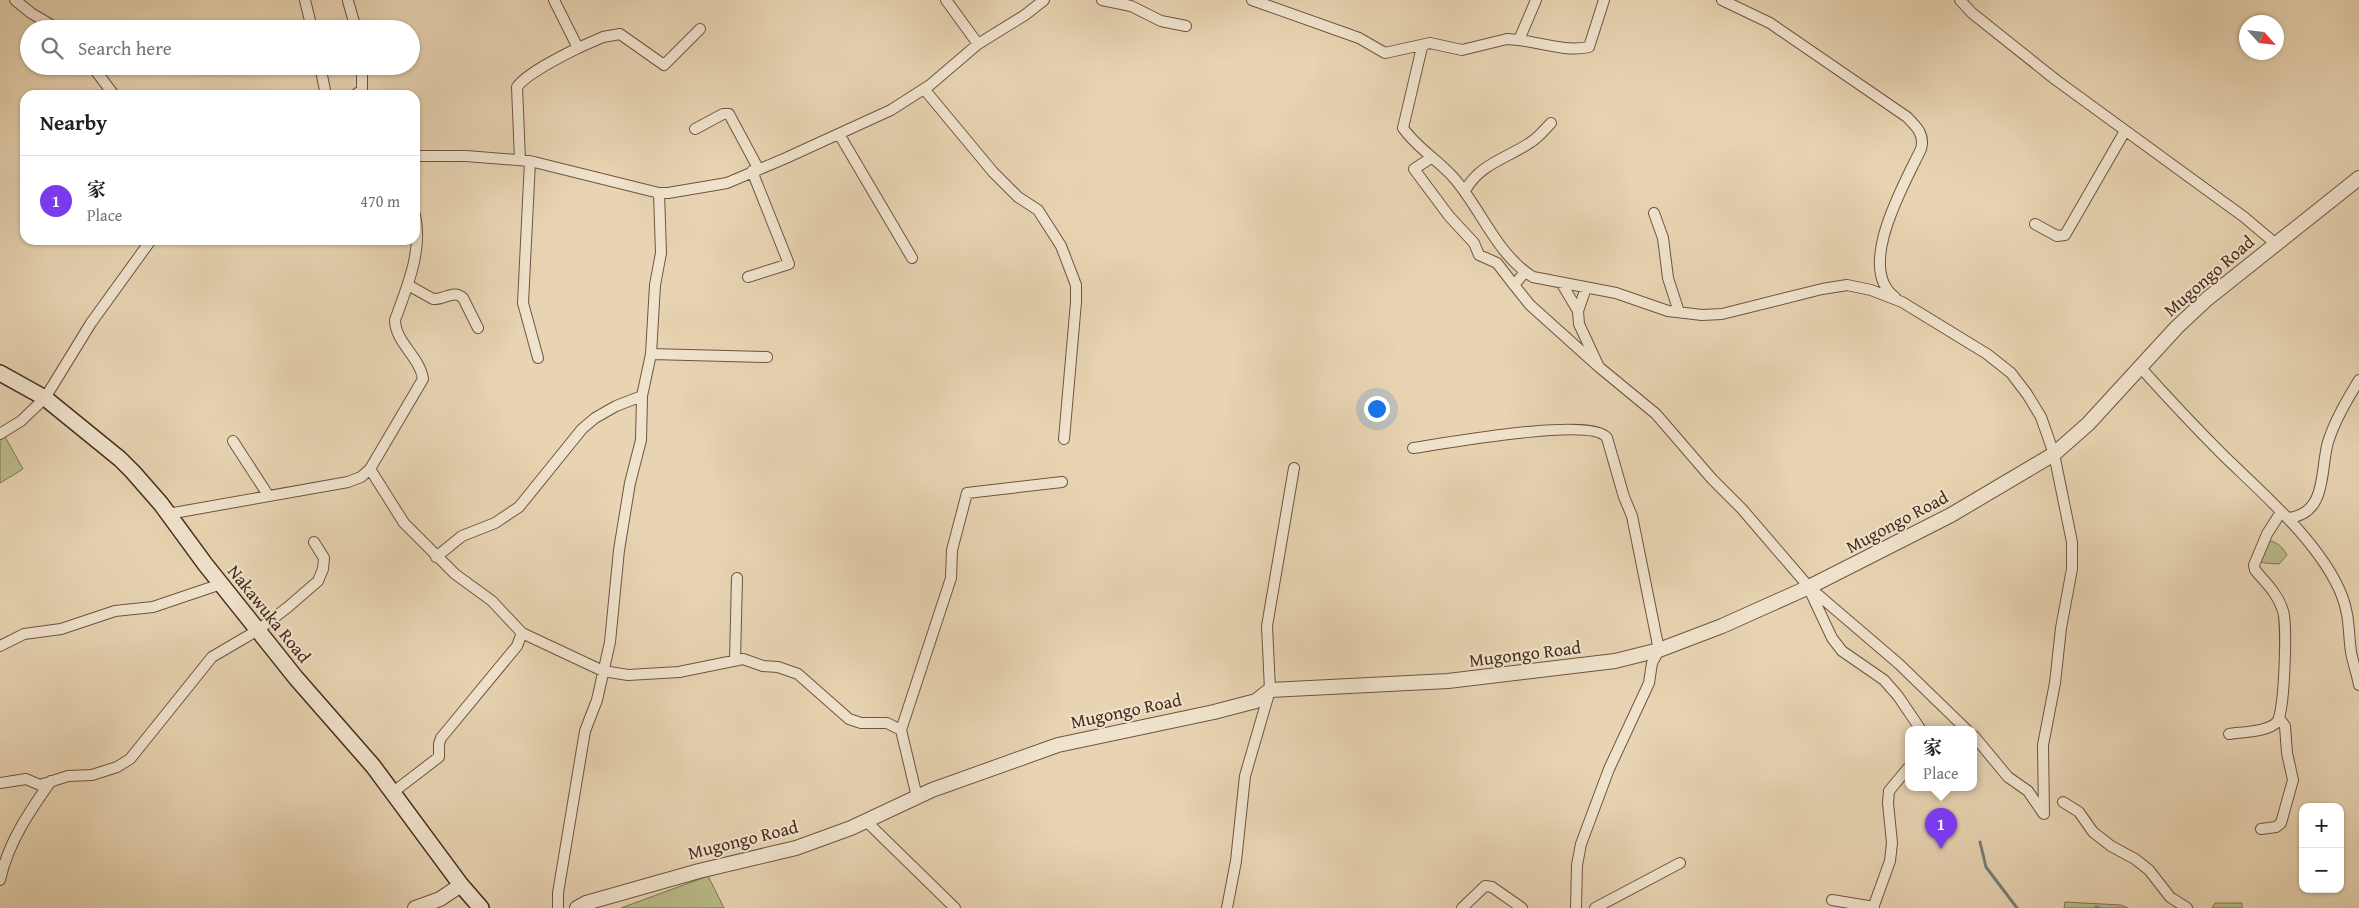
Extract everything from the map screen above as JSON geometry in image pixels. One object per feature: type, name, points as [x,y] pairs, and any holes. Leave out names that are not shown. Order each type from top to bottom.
[{"type":"main road","name":"Nakawuka Road","points":[[0,373],[46,398],[120,459],[168,514],[220,584],[296,678],[373,766],[481,908]]},
{"type":"street","points":[[15,0],[43,20]]},
{"type":"street","points":[[305,0],[310,20]]},
{"type":"street","points":[[554,0],[578,48]]},
{"type":"street","points":[[946,0],[978,44]]},
{"type":"street","points":[[949,0],[971,23],[978,44]]},
{"type":"street","points":[[420,156],[525,161],[668,194],[727,183],[891,110],[924,89],[978,44],[1025,15],[1044,0]]},
{"type":"street","points":[[1102,0],[1130,6],[1162,21],[1186,26]]},
{"type":"street","points":[[1252,0],[1256,3],[1306,17],[1359,38],[1386,53],[1430,43],[1467,50],[1507,39],[1575,50],[1588,47],[1604,0]]},
{"type":"street","points":[[1519,40],[1536,0]]},
{"type":"street","points":[[1722,0],[1770,23],[1907,118],[1920,130],[1921,149],[1888,220],[1880,248],[1883,278],[1888,292],[1987,354],[2011,373],[2041,417],[2054,454],[2072,542],[2072,569],[2061,628],[2055,683],[2043,745],[2044,814],[2028,791],[2008,777],[1977,740]]},
{"type":"street","points":[[348,1],[353,20]]},
{"type":"street","points":[[1962,1],[1972,13],[1998,34],[2125,131],[2244,217],[2276,244]]},
{"type":"street","points":[[538,358],[523,304],[525,161],[517,86],[556,58],[603,36],[620,34],[664,65],[700,28]]},
{"type":"street","points":[[1422,46],[1403,128],[1411,140],[1452,176],[1465,191],[1503,248],[1525,272],[1545,281],[1616,293],[1668,311],[1702,315],[1722,314],[1822,288],[1847,285],[1871,290],[1902,302]]},
{"type":"street","points":[[99,75],[110,90]]},
{"type":"street","points":[[322,75],[325,90]]},
{"type":"street","points":[[362,90],[364,85],[363,75]]},
{"type":"street","points":[[924,89],[993,172],[1018,197],[1038,210],[1061,246],[1076,285],[1064,439]]},
{"type":"street","points":[[695,129],[724,114],[729,114],[755,170],[789,264],[748,277]]},
{"type":"street","points":[[1465,191],[1470,181],[1486,168],[1533,141],[1551,122]]},
{"type":"street","points":[[2035,224],[2057,236],[2066,235],[2125,131]]},
{"type":"street","points":[[839,134],[912,258]]},
{"type":"street","points":[[1431,158],[1414,170],[1436,200],[1474,243],[1479,255],[1497,263],[1530,305],[1599,367],[1656,414],[1809,587],[1899,664],[1963,726]]},
{"type":"street","name":"Mugongo Road","points":[[577,908],[586,903],[698,871],[796,848],[866,821],[917,797],[1058,745],[1214,712],[1256,701],[1270,690],[1448,681],[1614,661],[1659,650],[1722,626],[1809,587],[1951,516],[2054,454],[2088,424],[2140,367],[2207,299],[2359,178]]},
{"type":"street","points":[[558,908],[558,893],[585,731],[597,700],[610,642],[621,540],[630,483],[640,440],[642,396],[651,354],[655,285],[660,253],[659,193]]},
{"type":"street","points":[[1654,213],[1663,238],[1668,278],[1679,312]]},
{"type":"street","points":[[0,434],[21,421],[46,398],[91,323],[147,245]]},
{"type":"street","points":[[168,514],[348,482],[361,477],[370,469],[423,379],[416,359],[395,327],[395,320],[408,285],[416,245]]},
{"type":"street","points":[[1514,285],[1525,272]]},
{"type":"street","points":[[1562,284],[1578,311]]},
{"type":"street","points":[[408,285],[434,299],[454,293],[459,294],[463,298],[478,328]]},
{"type":"street","points":[[1586,288],[1578,311],[1579,324],[1599,367]]},
{"type":"street","points":[[1562,334],[1579,324]]},
{"type":"street","points":[[651,354],[767,357]]},
{"type":"street","points":[[2140,367],[2200,432],[2284,515],[2321,561],[2341,595],[2350,629],[2351,651],[2359,685]]},
{"type":"street","points":[[2229,734],[2268,727],[2275,724],[2279,718],[2284,673],[2284,612],[2276,593],[2255,570],[2254,565],[2267,534],[2284,515],[2301,514],[2309,508],[2319,494],[2322,486],[2325,454],[2332,431],[2359,380]]},
{"type":"street","points":[[436,557],[462,536],[495,524],[518,507],[582,429],[595,418],[616,406],[642,396]]},
{"type":"street","points":[[1413,448],[1502,434],[1563,430],[1599,432],[1605,435],[1624,497],[1632,516],[1659,650],[1652,663],[1649,683],[1609,769],[1581,844],[1576,908]]},
{"type":"street","points":[[233,442],[268,495]]},
{"type":"street","points":[[1227,908],[1236,861],[1245,776],[1270,690],[1267,626],[1294,468]]},
{"type":"street","points":[[370,469],[404,523],[436,557],[492,601],[522,633],[604,671],[652,674],[679,672],[743,658],[763,666],[798,674],[849,719],[861,723],[887,723],[901,730]]},
{"type":"street","points":[[917,797],[901,730],[951,578],[952,550],[967,493],[1062,482]]},
{"type":"street","points":[[0,783],[26,779],[40,785],[68,776],[92,775],[117,767],[130,759],[212,657],[258,630],[288,607],[320,578],[324,558],[314,542]]},
{"type":"street","points":[[735,660],[737,578]]},
{"type":"street","points":[[0,646],[24,634],[61,629],[115,611],[153,607],[220,584]]},
{"type":"street","points":[[1809,587],[1832,638],[1842,651],[1884,680],[1898,696],[1918,726]]},
{"type":"street","points":[[392,793],[440,757],[439,744],[441,738],[517,646],[522,633]]},
{"type":"street","points":[[2261,829],[2276,827],[2281,823],[2293,780],[2287,753],[2285,726],[2279,718]]},
{"type":"street","points":[[1832,900],[1874,907],[1890,861],[1892,843],[1888,802],[1889,791],[1905,772]]},
{"type":"street","points":[[0,880],[5,860],[18,832],[51,781]]},
{"type":"street","points":[[2063,802],[2079,812],[2094,832],[2150,870],[2170,897],[2187,908]]},
{"type":"street","points":[[866,821],[955,908]]},
{"type":"street","points":[[1595,908],[1680,863]]},
{"type":"street","points":[[415,908],[440,899],[461,884]]},
{"type":"street","points":[[1462,908],[1485,886],[1492,887],[1522,908]]},
{"type":"green space","points":[[4,435],[23,469],[0,483],[0,437]]},
{"type":"green space","points":[[2259,539],[2276,543],[2287,555],[2279,564],[2256,560]]},
{"type":"green space","points":[[708,876],[724,908],[621,908]]},
{"type":"green space","points":[[2065,902],[2121,905],[2128,908],[2064,908]]},
{"type":"green space","points":[[2215,903],[2242,903],[2242,908],[2212,908]]},
{"type":"waterway","points":[[1980,842],[1986,867],[2017,908]]},
{"type":"place","name":"家","points":[[1941,849]]}]
